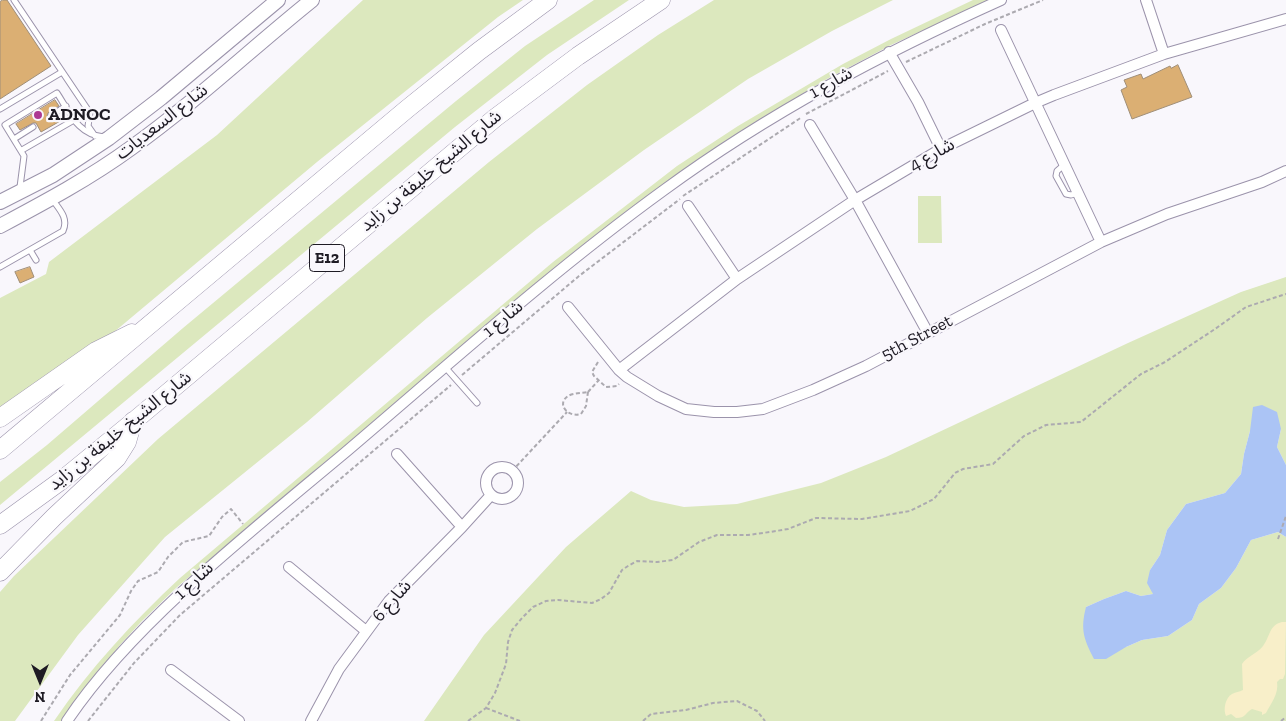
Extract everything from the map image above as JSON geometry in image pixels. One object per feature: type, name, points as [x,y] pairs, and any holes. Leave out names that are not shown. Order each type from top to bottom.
[{"type":"highway","points":[[0,450],[442,80],[548,0]]},
{"type":"highway","name":"شارع الشيخ خليفة بن زايد","points":[[0,525],[62,480],[134,421],[495,118],[578,56],[662,0]]},
{"type":"highway","points":[[0,418],[96,351],[146,328]]},
{"type":"highway","points":[[0,572],[54,517],[117,458],[127,442],[134,421]]},
{"type":"street","name":"شارع السعديات","points":[[0,202],[54,175],[102,137],[161,98],[278,0]]},
{"type":"street","name":"شارع السعديات","points":[[0,226],[89,177],[133,147],[200,94],[312,0]]},
{"type":"street","name":"شارع 1","points":[[67,721],[78,704],[113,661],[147,625],[223,555],[538,289],[664,190],[770,119],[836,80],[933,30],[1001,0]]},
{"type":"street","points":[[1146,0],[1164,54]]},
{"type":"street","name":"شارع 4","points":[[619,370],[737,279],[855,200],[941,149],[1035,103],[1164,54],[1286,18]]},
{"type":"street","points":[[1001,30],[1101,242]]},
{"type":"street","points":[[889,52],[941,149]]},
{"type":"street","points":[[810,125],[855,200],[928,333]]},
{"type":"street","name":"5th Street","points":[[568,307],[619,370],[658,396],[686,408],[714,412],[763,409],[813,390],[866,366],[1101,242],[1167,214],[1262,182],[1286,171]]},
{"type":"street","points":[[688,206],[737,279]]},
{"type":"street","points":[[397,454],[462,527]]},
{"type":"street","points":[[502,467],[512,471],[518,480],[514,494],[505,499],[491,495],[486,485],[492,471],[502,467]]},
{"type":"street","name":"شارع 6","points":[[312,721],[339,669],[366,631],[395,595],[491,495]]},
{"type":"street","points":[[289,567],[366,631]]},
{"type":"street","points":[[172,670],[239,721]]},
{"type":"lane","points":[[14,0],[90,113],[88,126],[102,137]]},
{"type":"lane","points":[[0,109],[62,72]]},
{"type":"lane","points":[[5,125],[57,94],[84,132],[102,137]]},
{"type":"lane","points":[[51,116],[66,106]]},
{"type":"lane","points":[[22,150],[74,120]]},
{"type":"lane","points":[[0,121],[5,125],[24,156],[20,187],[13,196]]},
{"type":"lane","points":[[14,139],[33,127]]},
{"type":"lane","points":[[0,267],[60,233],[65,228],[65,218],[52,198]]},
{"type":"lane","points":[[30,250],[36,260]]},
{"type":"lane","points":[[445,367],[477,403]]},
{"type":"path","points":[[88,721],[134,663],[180,615],[579,276],[690,191],[805,115],[897,66],[985,24],[1043,0]]},
{"type":"path","points":[[468,721],[486,708],[495,693],[506,664],[508,642],[512,630],[533,607],[558,600],[592,603],[609,593],[622,570],[637,561],[657,562],[673,560],[699,542],[716,535],[748,535],[788,529],[816,518],[862,519],[910,511],[934,499],[955,473],[963,469],[993,464],[1016,441],[1046,425],[1081,422],[1142,374],[1165,362],[1246,307],[1286,294]]},
{"type":"path","points":[[601,359],[592,372],[598,381],[603,386],[612,387],[617,386],[621,381]]},
{"type":"path","points":[[588,392],[569,395],[565,400],[564,407],[567,412],[576,416],[581,414],[586,406],[588,392],[598,381]]},
{"type":"path","points":[[512,471],[567,412]]},
{"type":"path","points":[[41,721],[70,675],[120,615],[131,591],[138,581],[158,572],[168,557],[183,542],[209,536],[222,517],[231,509],[250,532]]},
{"type":"path","points":[[1278,539],[1286,516]]},
{"type":"path","points":[[643,721],[651,714],[686,710],[713,703],[737,701],[757,711],[765,721]]},
{"type":"path","points":[[486,708],[520,721]]},
{"type":"path","points":[[1281,721],[1286,717]]},
{"type":"green space","points":[[363,0],[523,0],[498,17],[317,162],[89,353],[0,416],[0,298],[46,274],[49,262],[217,135]]},
{"type":"green space","points":[[594,0],[629,0],[547,55],[455,127],[0,505],[0,482],[47,445],[183,328],[456,101],[525,46]]},
{"type":"green space","points":[[714,0],[893,0],[832,31],[748,79],[644,150],[537,229],[427,318],[307,422],[165,537],[78,635],[15,721],[0,721],[0,592],[14,576],[158,439],[489,162],[587,85],[658,35]]},
{"type":"green space","points":[[973,0],[989,0],[891,45],[827,79],[751,125],[661,186],[588,242],[176,588],[120,645],[61,721],[54,721],[82,682],[113,646],[180,578],[553,262],[677,166],[738,126],[843,64]]},
{"type":"green space","points":[[918,196],[941,196],[942,243],[918,243]]},
{"type":"green space","points":[[1286,277],[1286,465],[1277,447],[1281,429],[1250,431],[1241,474],[1225,493],[1186,504],[1167,530],[1160,555],[1150,570],[1153,594],[1141,596],[1126,591],[1086,607],[1126,647],[1142,640],[1168,636],[1192,620],[1199,604],[1221,588],[1236,568],[1251,540],[1278,532],[1286,537],[1286,721],[424,721],[484,635],[566,547],[631,491],[651,500],[684,507],[737,504],[821,483],[886,457],[1241,292]]},
{"type":"sand","points":[[1282,622],[1286,622],[1285,674],[1283,679],[1277,682],[1276,694],[1266,713],[1262,715],[1262,712],[1252,709],[1242,717],[1236,718],[1231,714],[1226,716],[1226,701],[1232,694],[1243,690],[1242,664],[1261,649],[1272,629]]},
{"type":"water","points":[[1262,405],[1277,412],[1281,429],[1277,447],[1286,465],[1286,537],[1278,532],[1251,540],[1236,568],[1221,588],[1199,604],[1192,620],[1168,636],[1142,640],[1106,659],[1094,659],[1083,628],[1086,607],[1126,591],[1141,596],[1153,594],[1147,583],[1150,570],[1160,555],[1167,530],[1186,504],[1225,493],[1241,474],[1253,407]]},
{"type":"building","points":[[7,0],[51,66],[0,99],[0,2]]},
{"type":"building","points":[[1178,65],[1192,97],[1132,119],[1121,90],[1127,87],[1124,80],[1141,74],[1143,79],[1170,66],[1171,68]]},
{"type":"building","name":"ADNOC","points":[[55,100],[59,106],[48,113],[47,117],[49,120],[52,120],[59,116],[62,120],[41,132],[36,123],[20,130],[16,124]]},
{"type":"building","points":[[30,267],[34,277],[20,283],[15,272]]},
{"type":"place","name":"ADNOC","points":[[38,115]]}]
